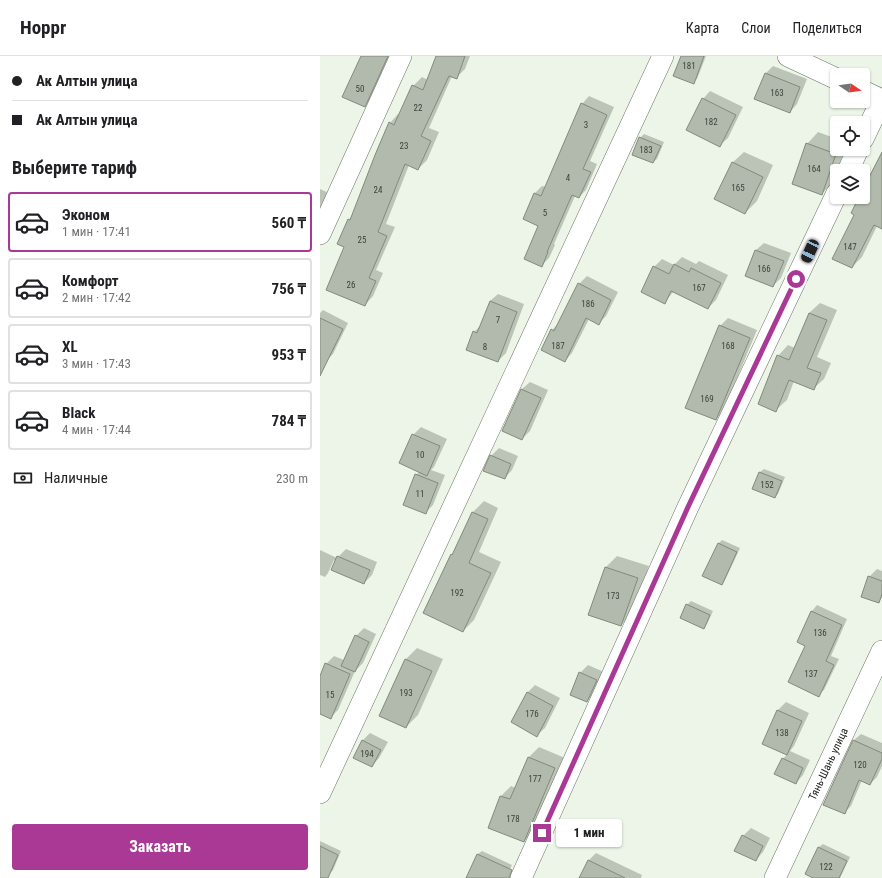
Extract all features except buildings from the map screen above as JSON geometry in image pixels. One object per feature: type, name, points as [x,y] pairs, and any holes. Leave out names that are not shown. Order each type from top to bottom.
[{"type":"street","points":[[320,234],[400,56]]},
{"type":"street","points":[[320,793],[663,56]]},
{"type":"street","points":[[788,56],[830,76]]},
{"type":"street","points":[[870,94],[882,99],[870,124]]},
{"type":"street","points":[[521,878],[688,507],[832,204]]},
{"type":"street","name":"Тянь-Шань улица","points":[[775,878],[882,651]]},
{"type":"route","points":[[542,833],[688,507],[796,279]]}]
